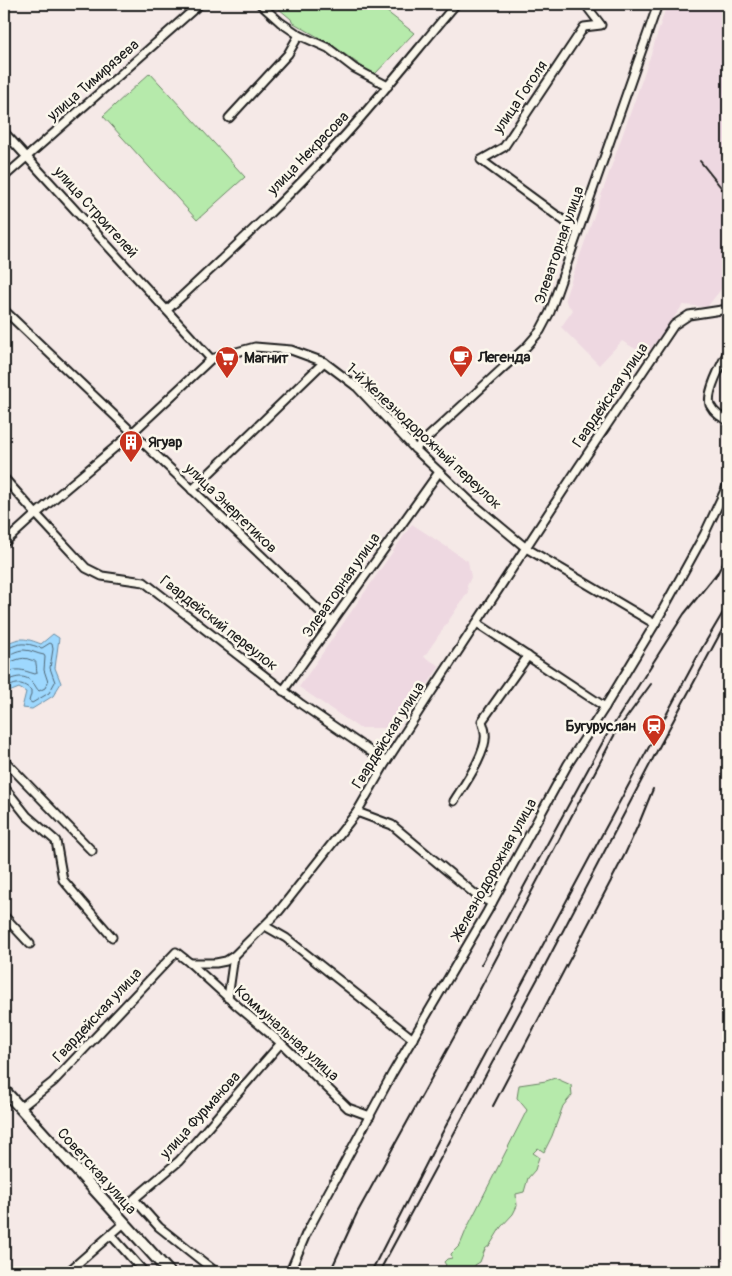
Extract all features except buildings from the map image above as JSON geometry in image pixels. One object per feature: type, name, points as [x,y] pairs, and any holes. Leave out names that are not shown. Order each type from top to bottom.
[{"type":"main road","name":"Советская улица","points":[[4,1090],[169,1272]]},
{"type":"street","name":"улица Тимирязева","points":[[4,177],[200,4]]},
{"type":"street","points":[[260,4],[280,22],[299,35],[328,48],[354,68],[388,86]]},
{"type":"street","name":"улица Некрасова","points":[[167,310],[263,220],[312,170],[356,123],[456,4]]},
{"type":"street","name":"улица Гоголя","points":[[578,231],[481,160],[504,147],[584,27],[601,25],[588,8],[590,4]]},
{"type":"street","name":"Элеваторная улица","points":[[415,449],[527,346],[540,330],[550,312],[658,4]]},
{"type":"street","points":[[230,118],[288,54],[299,35]]},
{"type":"street","name":"улица Строителей","points":[[4,132],[211,359]]},
{"type":"street","name":"Гвардейская улица","points":[[20,1108],[53,1082],[176,952],[190,964],[226,961],[234,956],[285,904],[357,812],[386,762],[674,325],[689,315],[728,309]]},
{"type":"street","name":"улица Энергетиков","points":[[4,310],[331,622]]},
{"type":"street","name":"1-й Железнодорожный переулок","points":[[211,359],[255,348],[291,350],[324,362],[357,387],[439,472],[471,502],[526,548],[654,624]]},
{"type":"street","points":[[728,352],[718,369],[709,397],[710,405],[718,415],[728,420]]},
{"type":"street","points":[[4,543],[132,433],[211,359]]},
{"type":"street","points":[[192,490],[324,362]]},
{"type":"street","name":"Элеваторная улица","points":[[283,690],[439,472]]},
{"type":"street","name":"Гвардейский переулок","points":[[4,478],[86,568],[102,576],[144,582],[301,704],[386,762]]},
{"type":"street","name":"Железнодорожная улица","points":[[290,1272],[306,1234],[370,1116],[492,903],[568,764],[605,707],[654,624],[704,535],[728,484]]},
{"type":"street","points":[[477,623],[605,707]]},
{"type":"street","points":[[454,801],[474,769],[484,748],[486,734],[482,722],[528,656]]},
{"type":"street","points":[[4,760],[92,851]]},
{"type":"street","points":[[4,787],[27,816],[56,841],[63,880],[112,937]]},
{"type":"street","points":[[357,812],[392,825],[476,895],[492,903]]},
{"type":"street","points":[[4,916],[30,944]]},
{"type":"street","points":[[265,926],[286,938],[413,1039]]},
{"type":"street","points":[[228,998],[234,956]]},
{"type":"street","name":"Коммунальная улица","points":[[190,964],[281,1043],[348,1108],[370,1116]]},
{"type":"street","name":"улица Фурманова","points":[[216,1272],[158,1227],[134,1200],[180,1161],[281,1043]]},
{"type":"street","points":[[68,1272],[124,1223]]},
{"type":"street","points":[[111,1234],[144,1272]]},
{"type":"shaded area","points":[[667,4],[728,4],[728,284],[726,283],[707,307],[683,305],[646,355],[622,341],[599,365],[561,327],[573,310],[567,304],[565,298]]},
{"type":"shaded area","points":[[412,524],[468,561],[471,577],[467,586],[468,592],[424,657],[440,666],[398,728],[359,728],[299,687]]},
{"type":"green space","points":[[273,4],[377,4],[414,33],[374,75],[332,45],[292,22]]},
{"type":"green space","points":[[150,73],[245,177],[197,220],[103,116]]},
{"type":"green space","points":[[555,1078],[571,1085],[572,1095],[563,1106],[544,1152],[538,1148],[533,1153],[539,1157],[535,1170],[528,1178],[524,1192],[516,1194],[517,1206],[513,1214],[485,1249],[480,1262],[475,1265],[475,1272],[434,1272],[435,1270],[443,1269],[446,1265],[444,1262],[452,1258],[451,1254],[460,1245],[527,1110],[517,1098],[519,1085]]},
{"type":"water","points":[[53,634],[59,638],[55,668],[61,683],[53,696],[32,709],[22,708],[26,692],[19,688],[4,694],[4,646],[18,639],[31,640],[41,644]]},
{"type":"railway","points":[[700,161],[728,196]]},
{"type":"railway","points":[[715,578],[728,553]]},
{"type":"railway","points":[[481,965],[605,738],[684,614],[718,572]]},
{"type":"railway","points":[[371,1272],[441,1135],[702,648],[728,604]]},
{"type":"railway","points":[[379,1272],[544,967],[728,619]]},
{"type":"railway","points":[[330,1272],[357,1213],[469,1010],[616,732],[651,684]]},
{"type":"railway","points":[[493,1106],[625,854],[653,789]]},
{"type":"place","name":"Легенда","points":[[461,378]]},
{"type":"place","name":"Магнит","points":[[227,379]]},
{"type":"place","name":"Ягуар","points":[[131,463]]},
{"type":"place","name":"Бугуруслан","points":[[654,747]]}]
